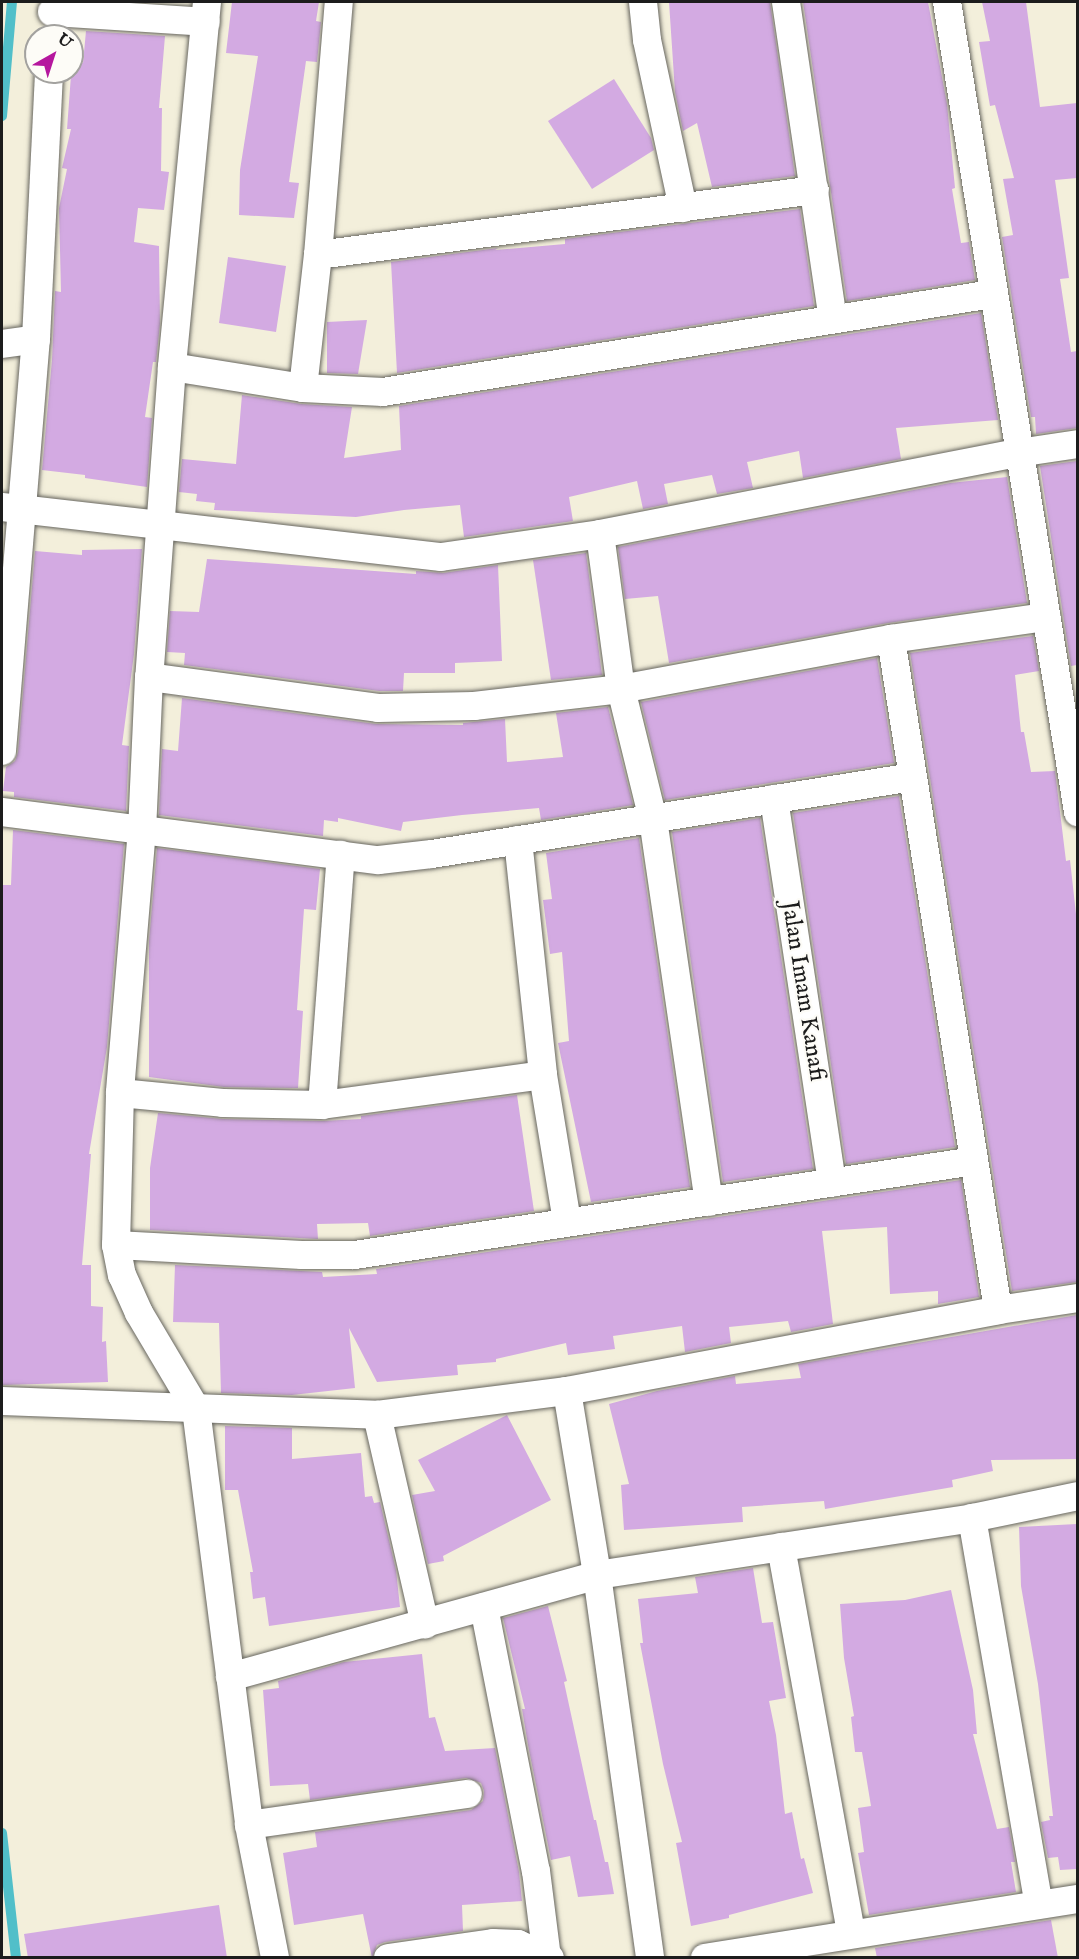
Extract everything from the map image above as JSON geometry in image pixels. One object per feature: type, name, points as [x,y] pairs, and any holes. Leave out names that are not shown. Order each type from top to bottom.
[{"type":"street","points":[[303,388],[318,255],[339,2]]},
{"type":"street","points":[[643,2],[647,40],[683,208]]},
{"type":"street","points":[[786,2],[833,320]]},
{"type":"street","points":[[947,2],[992,294],[1077,812]]},
{"type":"street","points":[[52,17],[207,12],[172,367],[149,676],[142,829],[120,1093],[116,1245],[122,1275],[139,1313],[196,1409],[249,1825],[275,1958]]},
{"type":"street","points":[[2,752],[11,507],[36,339],[48,84]]},
{"type":"street","points":[[318,255],[815,190]]},
{"type":"street","points":[[172,367],[303,388],[383,392],[992,294]]},
{"type":"street","points":[[4,344],[36,339]]},
{"type":"street","points":[[11,507],[441,557],[600,534],[1018,453],[1077,444]]},
{"type":"street","points":[[600,534],[621,689],[653,819],[709,1202]]},
{"type":"street","points":[[149,676],[378,708],[474,706],[621,689],[891,639],[1046,617]]},
{"type":"street","points":[[891,639],[998,1310]]},
{"type":"street","points":[[2,812],[379,860],[913,777]]},
{"type":"street","name":"Jalan Imam Kanafi","points":[[774,799],[832,1183]]},
{"type":"street","points":[[518,840],[543,1075],[567,1221]]},
{"type":"street","points":[[322,1105],[341,855]]},
{"type":"street","points":[[120,1093],[223,1103],[322,1105],[543,1075]]},
{"type":"street","points":[[116,1245],[303,1255],[355,1255],[974,1161]]},
{"type":"street","points":[[2,1401],[377,1415],[567,1391],[998,1310],[1077,1298]]},
{"type":"street","points":[[567,1391],[597,1575],[650,1958]]},
{"type":"street","points":[[377,1415],[425,1624]]},
{"type":"street","points":[[230,1677],[597,1575],[972,1518],[1077,1496]]},
{"type":"street","points":[[972,1518],[1039,1904]]},
{"type":"street","points":[[781,1547],[851,1934]]},
{"type":"street","points":[[484,1608],[536,1871],[548,1957]]},
{"type":"street","points":[[249,1825],[468,1794]]},
{"type":"street","points":[[705,1958],[1077,1899]]},
{"type":"street","points":[[388,1958],[493,1943],[518,1944],[548,1957]]},
{"type":"building","points":[[232,2],[319,2],[316,21],[321,22],[317,62],[306,61],[289,182],[299,183],[294,218],[239,215],[240,170],[258,56],[226,53]]},
{"type":"building","points":[[669,2],[770,2],[795,176],[712,187],[697,123],[683,131],[675,92]]},
{"type":"building","points":[[803,2],[928,2],[947,104],[955,188],[952,189],[961,243],[969,242],[975,280],[847,301]]},
{"type":"building","points":[[982,2],[1026,2],[1040,107],[1077,103],[1077,178],[1055,180],[1069,278],[1060,279],[1071,352],[1077,351],[1077,428],[1036,434],[1035,417],[1031,417],[1002,237],[1013,235],[1003,179],[1014,178],[995,105],[990,106],[979,42],[990,41]]},
{"type":"building","points":[[86,31],[165,36],[159,108],[162,108],[161,171],[169,172],[164,210],[138,208],[134,242],[159,246],[160,324],[156,362],[153,362],[145,417],[152,418],[147,487],[85,478],[85,475],[42,470],[52,360],[55,291],[61,292],[59,208],[67,169],[62,168],[71,129],[67,129],[70,84],[84,84]]},
{"type":"building","points":[[614,79],[651,138],[654,150],[592,189],[548,121]]},
{"type":"building","points":[[800,209],[814,306],[397,373],[391,262],[498,248],[495,250],[565,244],[565,239]]},
{"type":"building","points":[[228,257],[286,266],[276,332],[219,323]]},
{"type":"building","points":[[981,313],[998,420],[896,428],[901,459],[803,478],[799,451],[747,462],[753,488],[717,494],[712,475],[664,484],[668,504],[643,509],[637,481],[569,497],[573,521],[464,537],[460,505],[356,517],[214,510],[215,503],[196,501],[197,494],[179,492],[182,459],[236,464],[242,395],[301,404],[352,407],[344,458],[401,450],[399,406]]},
{"type":"building","points":[[367,320],[358,374],[327,373],[327,322]]},
{"type":"building","points":[[1077,461],[1077,665],[1071,666],[1040,466]]},
{"type":"building","points":[[1007,477],[1027,603],[888,623],[669,663],[658,596],[625,599],[618,547],[950,483]]},
{"type":"building","points":[[142,549],[134,654],[122,745],[129,746],[126,811],[14,797],[14,792],[3,791],[6,767],[15,761],[18,752],[35,551],[82,555],[82,550]]},
{"type":"building","points":[[586,553],[602,675],[551,680],[533,560]]},
{"type":"building","points":[[207,559],[416,574],[416,571],[443,573],[498,565],[502,661],[455,663],[455,673],[404,673],[403,691],[379,691],[184,665],[185,653],[167,652],[170,611],[199,612]]},
{"type":"building","points":[[1033,636],[1039,671],[1015,675],[1021,732],[1024,732],[1031,772],[1055,771],[1066,861],[1070,860],[1077,923],[1077,1282],[1012,1291],[910,653]]},
{"type":"building","points":[[877,658],[894,763],[665,800],[641,702]]},
{"type":"building","points":[[182,698],[376,724],[463,725],[463,723],[505,719],[507,762],[563,757],[556,713],[608,707],[633,805],[541,820],[539,808],[462,815],[403,822],[401,831],[338,818],[338,822],[324,820],[323,836],[159,815],[162,749],[178,751]]},
{"type":"building","points":[[899,796],[955,1147],[846,1164],[793,813]]},
{"type":"building","points":[[760,818],[813,1169],[723,1182],[672,832]]},
{"type":"building","points":[[13,830],[124,844],[107,1047],[89,1154],[91,1154],[82,1265],[91,1265],[91,1306],[103,1307],[102,1342],[106,1341],[108,1382],[2,1385],[2,885],[11,885]]},
{"type":"building","points":[[639,838],[690,1187],[591,1202],[558,1043],[569,1041],[562,952],[550,954],[543,900],[552,899],[546,853]]},
{"type":"building","points":[[157,848],[320,869],[316,910],[304,909],[297,1010],[303,1011],[298,1088],[224,1087],[149,1077],[149,941]]},
{"type":"building","points":[[517,1095],[534,1211],[370,1236],[368,1223],[317,1224],[318,1239],[150,1230],[150,1168],[158,1113],[223,1119],[322,1121],[361,1119],[361,1116]]},
{"type":"building","points":[[961,1180],[979,1297],[938,1304],[938,1291],[890,1294],[887,1227],[822,1231],[833,1324],[791,1332],[788,1321],[729,1327],[731,1343],[685,1352],[682,1326],[613,1336],[615,1349],[568,1355],[566,1343],[496,1359],[496,1362],[457,1365],[458,1375],[377,1382],[349,1328],[355,1388],[292,1395],[221,1393],[219,1323],[173,1322],[175,1265],[322,1272],[323,1277],[377,1274],[376,1269]]},
{"type":"building","points":[[1077,1315],[1077,1459],[991,1460],[993,1471],[952,1480],[953,1487],[825,1509],[824,1501],[742,1507],[743,1522],[624,1530],[621,1485],[629,1484],[609,1404],[657,1391],[735,1376],[736,1384],[801,1378],[798,1364]]},
{"type":"building","points":[[507,1415],[551,1500],[443,1556],[444,1561],[428,1564],[412,1495],[435,1491],[418,1460]]},
{"type":"building","points":[[225,1426],[292,1428],[292,1459],[361,1453],[365,1497],[372,1496],[374,1503],[380,1502],[396,1570],[400,1607],[269,1626],[265,1597],[253,1599],[250,1572],[253,1572],[238,1490],[225,1490]]},
{"type":"building","points":[[1077,1524],[1077,1869],[1060,1870],[1058,1857],[1048,1858],[1041,1822],[1050,1820],[1049,1816],[1053,1816],[1038,1684],[1021,1586],[1019,1527]]},
{"type":"building","points":[[753,1568],[762,1623],[773,1622],[786,1698],[769,1701],[776,1735],[785,1814],[792,1812],[801,1859],[804,1858],[813,1893],[729,1915],[729,1918],[691,1926],[676,1843],[682,1842],[663,1764],[640,1643],[643,1643],[638,1599],[698,1593],[695,1577]]},
{"type":"building","points":[[951,1590],[973,1690],[977,1734],[973,1734],[997,1829],[1009,1827],[1015,1862],[1011,1862],[1016,1892],[869,1915],[858,1853],[864,1852],[858,1808],[871,1806],[862,1752],[855,1752],[851,1717],[854,1716],[844,1658],[840,1604],[905,1600]]},
{"type":"building","points":[[548,1606],[567,1681],[564,1682],[594,1820],[596,1820],[605,1862],[608,1862],[614,1894],[578,1897],[570,1856],[551,1860],[528,1745],[522,1709],[525,1709],[503,1618]]},
{"type":"building","points":[[422,1654],[429,1718],[435,1717],[445,1751],[495,1748],[519,1872],[522,1901],[462,1905],[463,1931],[385,1942],[377,1945],[372,1958],[363,1914],[294,1925],[283,1853],[317,1847],[315,1832],[471,1810],[483,1801],[484,1791],[481,1783],[466,1778],[310,1800],[308,1784],[270,1786],[263,1690],[279,1688],[278,1681],[344,1662]]},
{"type":"building","points":[[219,1905],[227,1958],[28,1958],[24,1934]]},
{"type":"building","points":[[1051,1920],[1058,1958],[877,1958],[875,1948]]},
{"type":"waterway","points":[[2,116],[12,2]]},
{"type":"waterway","points":[[2,1833],[16,1958]]}]
